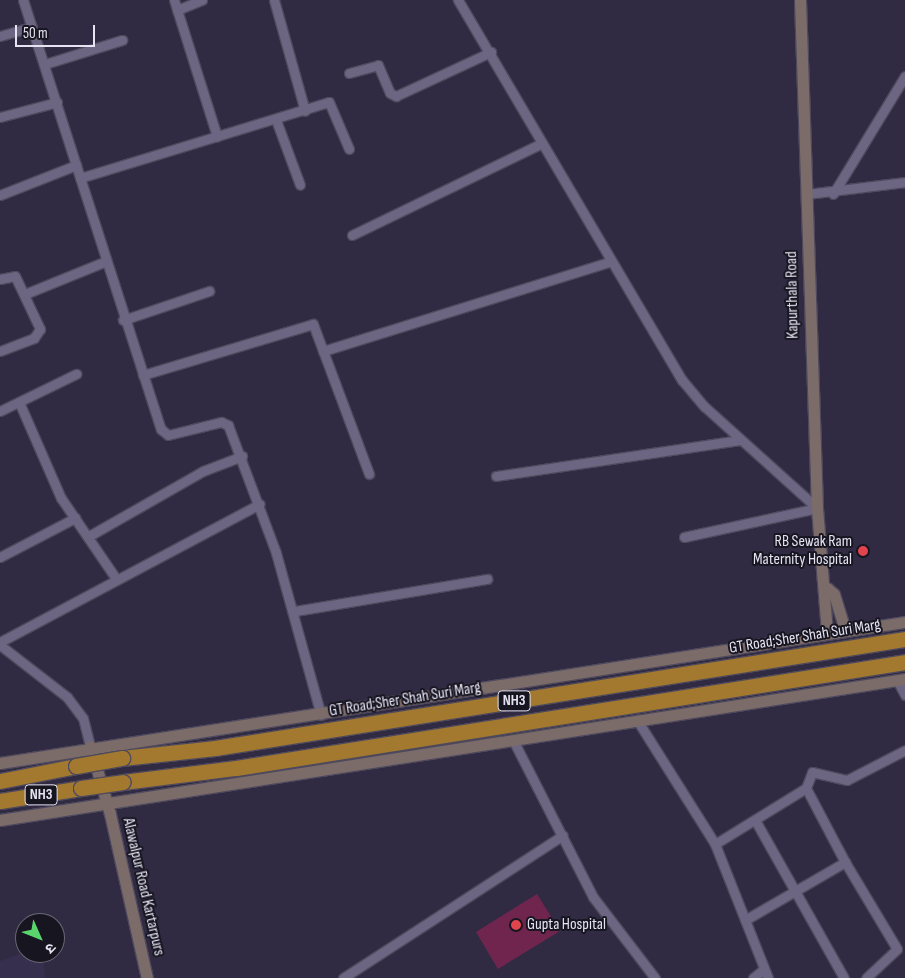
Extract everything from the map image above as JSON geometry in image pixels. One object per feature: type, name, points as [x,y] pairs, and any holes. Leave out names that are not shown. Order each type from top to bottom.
[{"type":"highway","name":"GT Road;Sher Shah Suri Marg","points":[[0,781],[122,758],[224,746],[905,640]]},
{"type":"highway","name":"NH3","points":[[0,801],[123,782],[236,768],[905,662]]},
{"type":"main road","name":"Kapurthala Road","points":[[800,0],[816,508],[827,588],[827,633]]},
{"type":"main road","name":"Kapurthala Road","points":[[827,588],[834,594],[845,630]]},
{"type":"main road","points":[[0,763],[90,746],[321,715],[845,630],[905,622]]},
{"type":"main road","points":[[0,820],[901,679]]},
{"type":"main road","name":"Alawalpur Road Kartarpurs","points":[[90,746],[106,803],[147,978]]},
{"type":"street","points":[[23,0],[57,102],[104,262],[164,433],[226,422],[242,456],[260,504],[295,611],[321,715]]},
{"type":"street","points":[[174,0],[218,136]]},
{"type":"street","points":[[177,10],[202,0]]},
{"type":"street","points":[[274,0],[305,110]]},
{"type":"street","points":[[458,0],[491,52],[609,262],[682,380],[740,440],[816,508]]},
{"type":"street","points":[[0,36],[32,27]]},
{"type":"street","points":[[45,64],[122,40]]},
{"type":"street","points":[[349,73],[378,65],[390,93],[396,96],[491,52]]},
{"type":"street","points":[[833,194],[905,76]]},
{"type":"street","points":[[0,117],[57,102]]},
{"type":"street","points":[[80,178],[276,120],[330,102],[349,149]]},
{"type":"street","points":[[276,120],[300,185]]},
{"type":"street","points":[[352,234],[542,143]]},
{"type":"street","points":[[0,196],[76,165]]},
{"type":"street","points":[[807,194],[833,194],[905,182]]},
{"type":"street","points":[[25,294],[104,262]]},
{"type":"street","points":[[323,351],[609,262]]},
{"type":"street","points":[[0,279],[14,274],[25,294],[40,332],[0,351]]},
{"type":"street","points":[[123,320],[209,291]]},
{"type":"street","points":[[143,375],[309,323],[314,326],[369,474]]},
{"type":"street","points":[[0,411],[76,374]]},
{"type":"street","points":[[18,402],[56,489],[117,580]]},
{"type":"street","points":[[496,476],[740,440]]},
{"type":"street","points":[[89,536],[203,470],[242,456]]},
{"type":"street","points":[[90,746],[83,718],[67,697],[0,644],[260,504]]},
{"type":"street","points":[[684,537],[816,508]]},
{"type":"street","points":[[0,557],[75,518]]},
{"type":"street","points":[[295,611],[487,579]]},
{"type":"street","points":[[901,679],[905,695]]},
{"type":"street","points":[[637,720],[714,844],[766,974],[754,978]]},
{"type":"street","points":[[513,740],[599,908],[655,978]]},
{"type":"street","points":[[714,844],[806,788],[812,772],[847,780],[905,750]]},
{"type":"street","points":[[806,788],[845,862],[898,949],[866,978]]},
{"type":"street","points":[[755,820],[844,978]]},
{"type":"street","points":[[343,978],[563,835]]},
{"type":"street","points":[[745,920],[845,862]]},
{"type":"shaded area","points":[[15,956],[15,963],[44,963],[45,978],[0,978],[0,961]]},
{"type":"building","points":[[537,894],[560,931],[498,969],[476,932]]},
{"type":"place","name":"RB Sewak Ram Maternity Hospital","points":[[863,551]]},
{"type":"place","name":"Gupta Hospital","points":[[516,925]]}]
